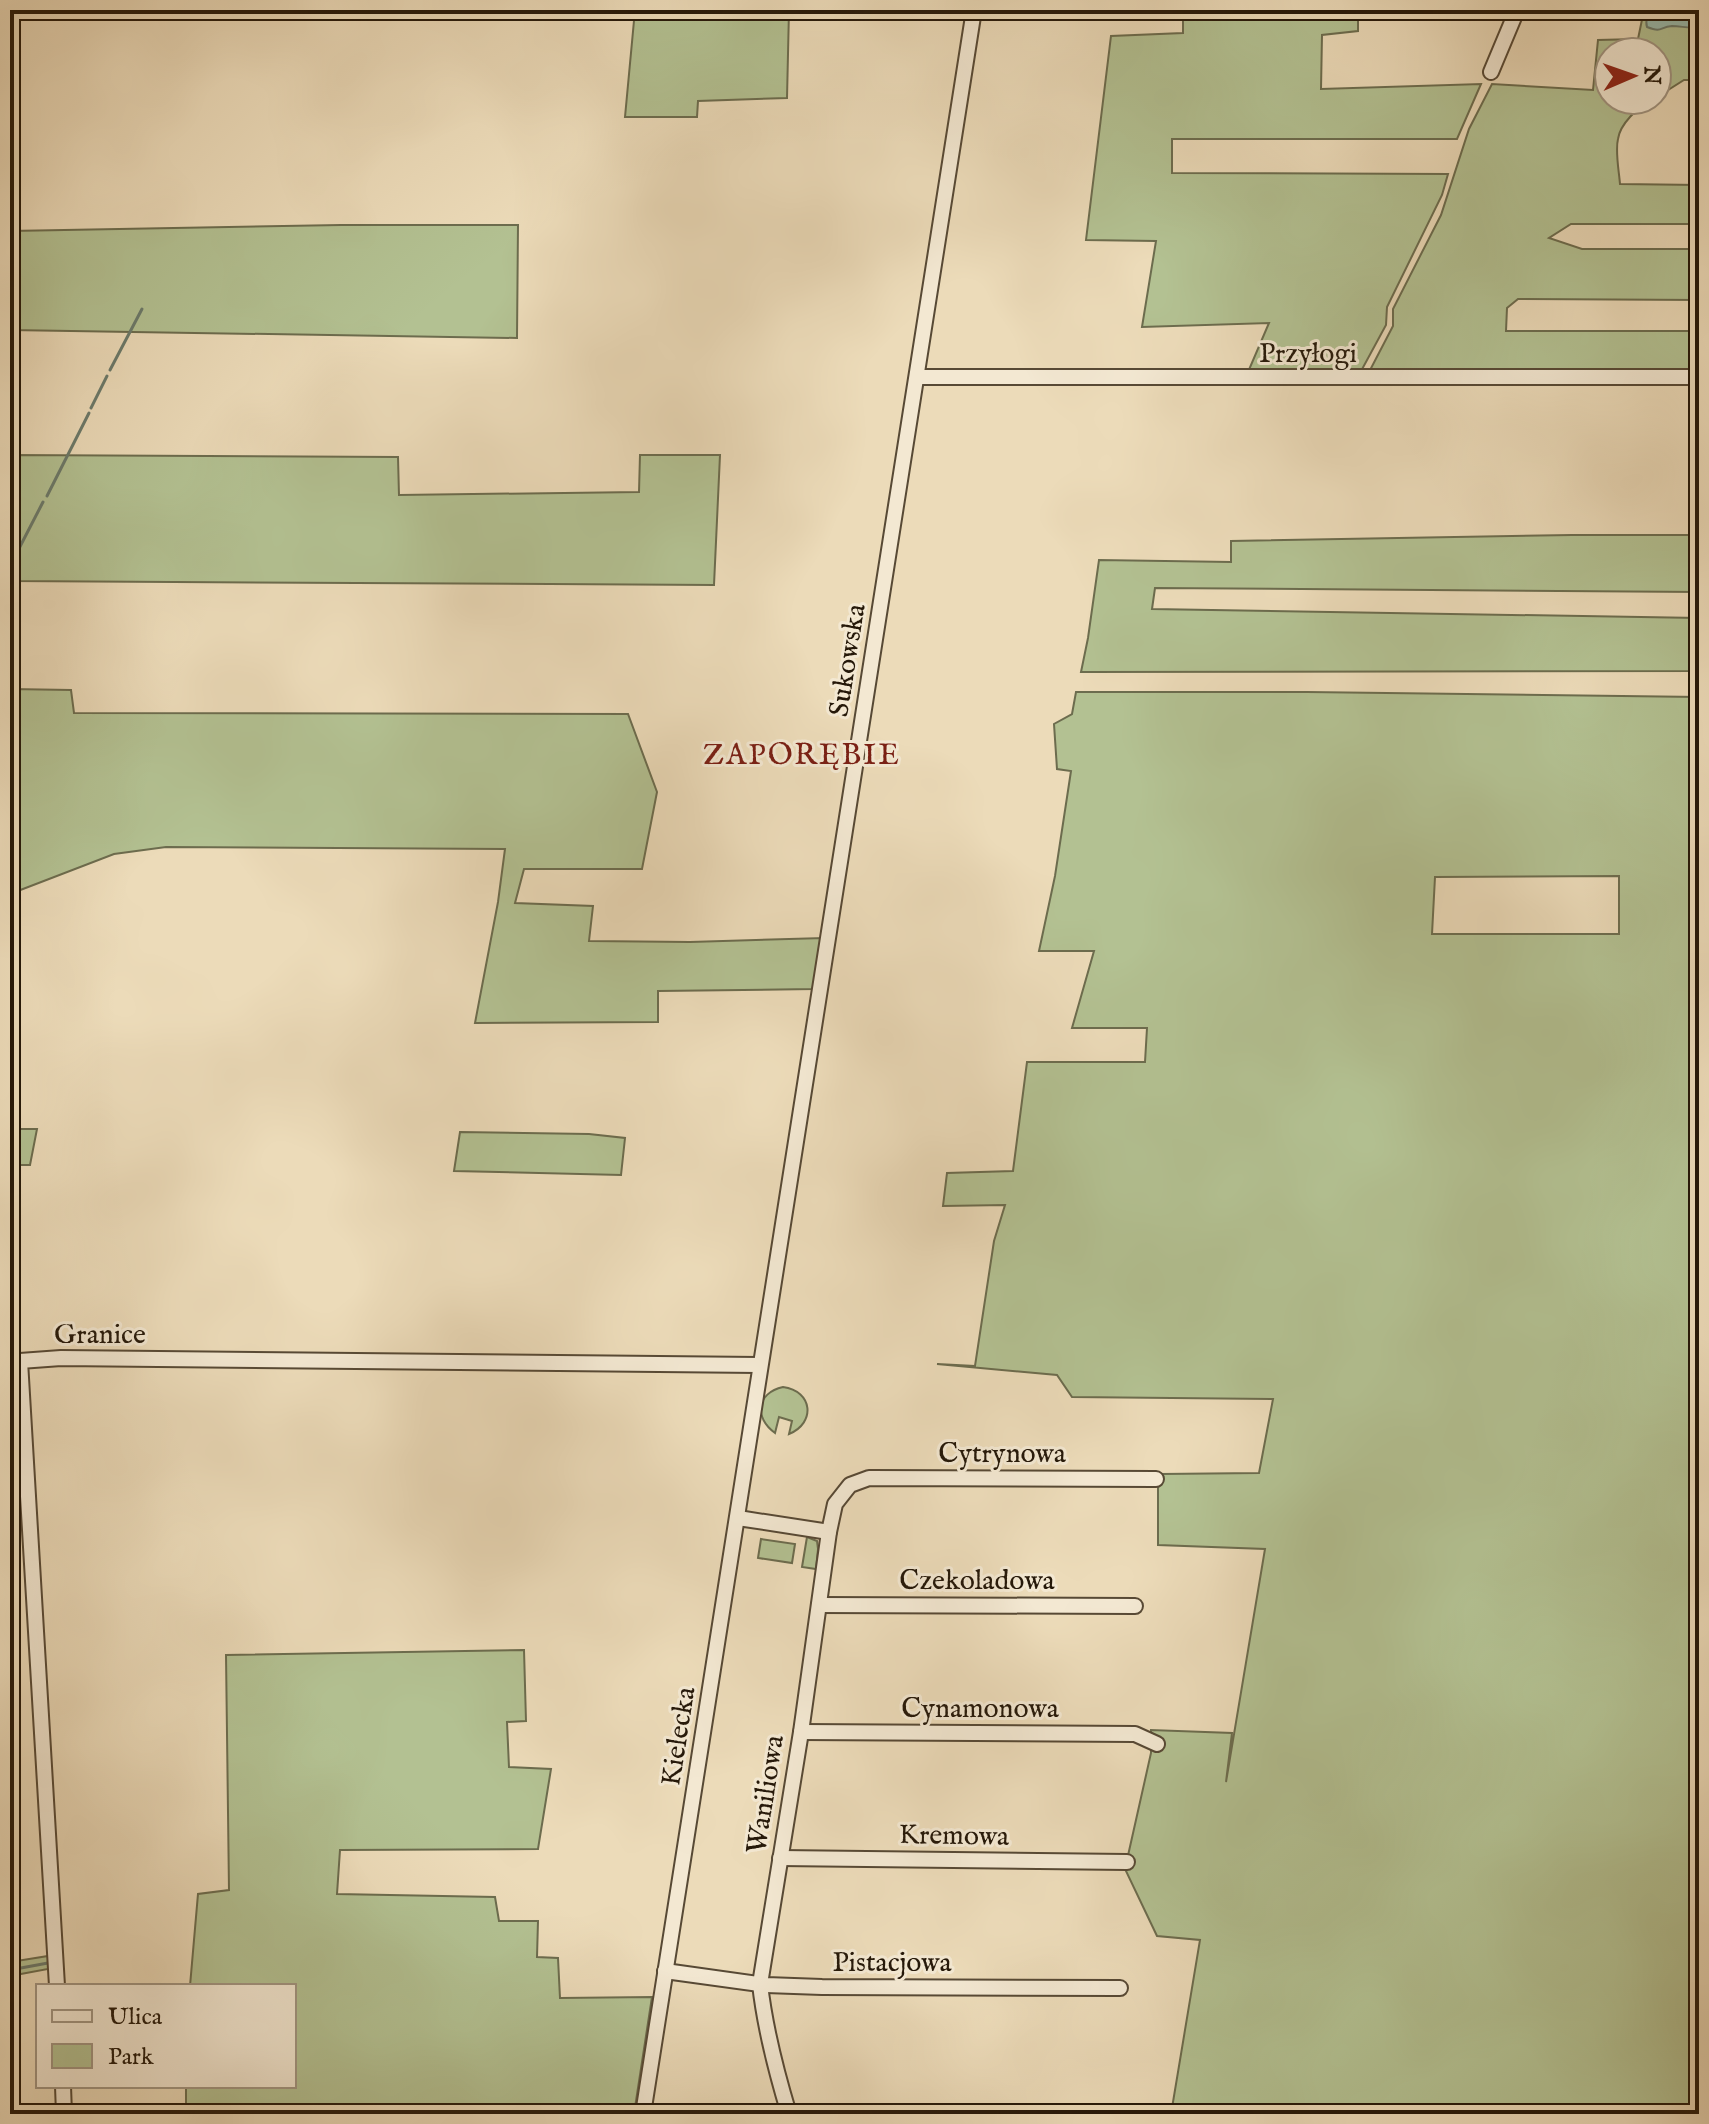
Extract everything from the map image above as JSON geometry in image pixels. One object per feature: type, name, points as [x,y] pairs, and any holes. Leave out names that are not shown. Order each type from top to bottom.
[{"type":"street","name":"Sukowska","points":[[759,1365],[974,10]]},
{"type":"street","points":[[1491,72],[1517,10]]},
{"type":"street","name":"Przyłogi","points":[[917,377],[1699,377]]},
{"type":"street","name":"Granice","points":[[57,1984],[15,1361],[61,1358],[759,1365]]},
{"type":"street","name":"Kielecka","points":[[643,2114],[738,1518],[759,1365]]},
{"type":"street","name":"Cytrynowa","points":[[850,1485],[869,1478],[1156,1479]]},
{"type":"street","name":"Waniliowa","points":[[789,2114],[773,2061],[760,1984],[801,1732],[829,1532],[835,1504],[850,1485]]},
{"type":"street","points":[[738,1518],[829,1532]]},
{"type":"street","name":"Czekoladowa","points":[[819,1605],[1135,1606]]},
{"type":"street","name":"Cynamonowa","points":[[801,1732],[1135,1734],[1157,1744]]},
{"type":"street","name":"Kremowa","points":[[780,1858],[1127,1862]]},
{"type":"street","name":"Pistacjowa","points":[[665,1971],[760,1984],[822,1987],[1120,1988]]},
{"type":"street","points":[[63,2088],[64,2114]]},
{"type":"green space","points":[[635,10],[789,10],[787,98],[698,101],[697,117],[625,117]]},
{"type":"green space","points":[[1183,10],[1358,10],[1358,31],[1322,35],[1321,89],[1481,84],[1457,139],[1172,139],[1172,173],[1448,174],[1442,195],[1387,307],[1386,325],[1360,373],[1248,372],[1269,323],[1142,327],[1156,241],[1086,240],[1111,36],[1183,33]]},
{"type":"green space","points":[[1644,10],[1699,10],[1699,80],[1684,80],[1673,87],[1673,36],[1639,36]]},
{"type":"green space","points":[[1492,84],[1593,90],[1593,116],[1630,116],[1619,133],[1620,184],[1699,185],[1699,224],[1571,224],[1549,238],[1582,249],[1699,249],[1699,300],[1518,299],[1507,308],[1506,331],[1699,331],[1699,373],[1368,374],[1393,326],[1393,309],[1441,215],[1469,129]]},
{"type":"green space","points":[[518,225],[517,338],[10,330],[10,231]]},
{"type":"green space","points":[[10,455],[398,457],[399,495],[639,492],[640,455],[720,455],[714,585],[10,581]]},
{"type":"green space","points":[[1692,535],[1699,550],[1699,592],[1155,588],[1152,609],[1699,618],[1699,671],[1081,672],[1099,560],[1231,562],[1231,541]]},
{"type":"green space","points":[[10,689],[71,690],[74,713],[628,714],[657,792],[642,869],[524,869],[515,903],[593,906],[589,941],[824,938],[814,989],[658,991],[658,1022],[475,1023],[505,849],[166,847],[114,854],[10,894]]},
{"type":"green space","points":[[1076,692],[1699,697],[1699,2114],[1171,2114],[1200,1940],[1157,1936],[1125,1869],[1151,1753],[1151,1730],[1232,1733],[1226,1782],[1265,1549],[1158,1545],[1158,1486],[1161,1474],[1259,1473],[1273,1399],[1072,1397],[1057,1375],[937,1364],[975,1366],[994,1241],[1005,1205],[943,1206],[947,1173],[1013,1171],[1027,1062],[1145,1062],[1147,1028],[1072,1028],[1094,951],[1039,951],[1055,876],[1071,771],[1057,769],[1054,724],[1072,714]],"holes":[[[1619,876],[1619,934],[1432,934],[1435,877]]]},
{"type":"green space","points":[[10,1129],[37,1129],[30,1165],[10,1165]]},
{"type":"green space","points":[[460,1132],[589,1134],[625,1138],[621,1175],[454,1171]]},
{"type":"green space","points":[[783,1387],[800,1394],[807,1408],[804,1423],[789,1434],[792,1421],[779,1417],[775,1433],[761,1413],[767,1395]]},
{"type":"green space","points":[[807,1537],[817,1541],[816,1569],[802,1567]]},
{"type":"green space","points":[[761,1539],[795,1544],[792,1563],[758,1558]]},
{"type":"green space","points":[[524,1650],[526,1721],[507,1722],[509,1767],[551,1769],[538,1849],[340,1850],[337,1894],[495,1897],[499,1921],[538,1921],[537,1957],[558,1958],[560,1998],[652,1997],[634,2114],[186,2114],[186,2088],[296,2088],[296,1984],[190,1984],[198,1894],[229,1890],[226,1655]]},
{"type":"green space","points":[[48,1956],[48,1969],[10,1976],[10,1962]]},
{"type":"shaded area","points":[[1655,10],[1699,10],[1699,27],[1672,26],[1659,30],[1647,27],[1648,17]]},
{"type":"waterway","points":[[110,370],[142,309]]},
{"type":"waterway","points":[[91,408],[107,376]]},
{"type":"waterway","points":[[47,496],[89,413]]},
{"type":"waterway","points":[[10,566],[43,502]]},
{"type":"waterway","points":[[10,1970],[48,1963]]},
{"type":"district","name":"ZAPORĘBIE","points":[[802,754]]}]
